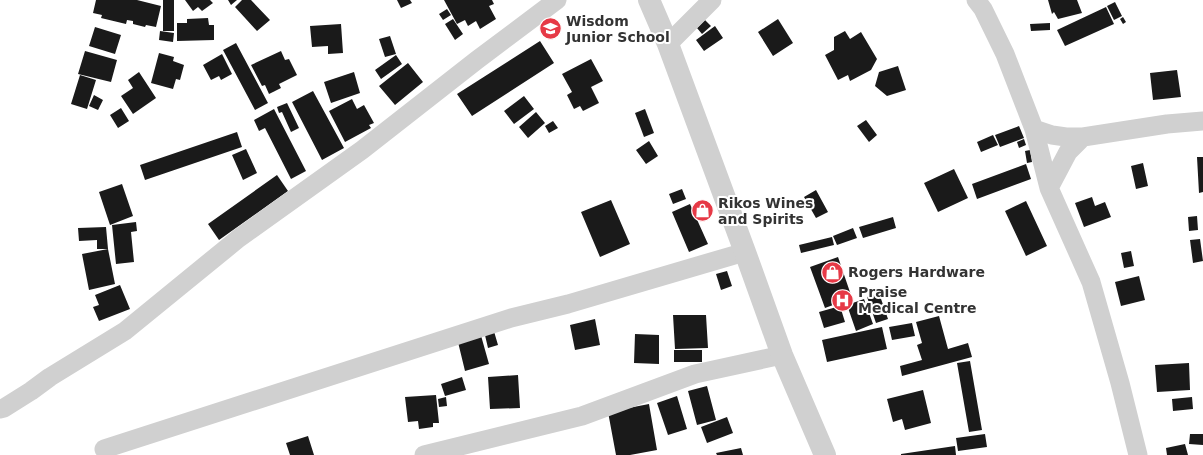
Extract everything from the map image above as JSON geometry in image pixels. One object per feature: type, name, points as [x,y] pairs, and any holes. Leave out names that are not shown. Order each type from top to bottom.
[{"type":"street","points":[[0,409],[4,408],[50,377],[125,331],[239,238],[362,150],[557,0]]},
{"type":"street","points":[[649,0],[668,44],[782,355],[825,455]]},
{"type":"street","points":[[668,44],[712,0]]},
{"type":"street","points":[[976,0],[983,9],[1005,54],[1034,129],[1049,188],[1091,282],[1120,382],[1138,455]]},
{"type":"street","points":[[1034,129],[1052,135],[1083,137],[1167,124],[1203,122]]},
{"type":"street","points":[[1049,188],[1068,152],[1083,137]]},
{"type":"street","points":[[104,449],[511,318],[568,304],[745,252]]},
{"type":"street","points":[[424,455],[582,416],[695,374],[782,355]]},
{"type":"building","points":[[96,0],[137,0],[161,6],[156,27],[146,25],[145,27],[133,24],[133,21],[127,20],[126,24],[101,18],[102,15],[93,13]]},
{"type":"building","points":[[163,0],[174,0],[174,31],[163,31]]},
{"type":"building","points":[[185,0],[210,0],[213,3],[202,11],[198,7],[193,11]]},
{"type":"building","points":[[228,0],[237,0],[231,5]]},
{"type":"building","points":[[242,0],[251,0],[270,20],[257,31],[235,7]]},
{"type":"building","points":[[397,0],[410,0],[412,3],[401,8]]},
{"type":"building","points":[[444,0],[492,0],[494,4],[489,6],[496,19],[480,29],[476,21],[468,26],[465,20],[457,24]]},
{"type":"building","points":[[1048,0],[1077,0],[1082,13],[1058,19],[1054,12],[1052,14]]},
{"type":"building","points":[[1115,2],[1122,16],[1114,20],[1107,6]]},
{"type":"building","points":[[1106,7],[1114,24],[1065,46],[1057,30]]},
{"type":"building","points":[[447,9],[451,15],[443,20],[439,14]]},
{"type":"building","points":[[1123,17],[1126,22],[1123,24],[1120,19]]},
{"type":"building","points":[[208,18],[209,25],[214,25],[214,40],[177,41],[177,23],[187,23],[187,19]]},
{"type":"building","points":[[453,19],[463,34],[455,40],[445,24]]},
{"type":"building","points":[[778,19],[793,43],[773,56],[758,32]]},
{"type":"building","points":[[705,20],[711,26],[702,34],[697,28]]},
{"type":"building","points":[[1050,23],[1050,30],[1031,31],[1030,24]]},
{"type":"building","points":[[341,24],[343,53],[328,54],[328,46],[312,47],[310,26]]},
{"type":"building","points":[[715,26],[723,38],[704,51],[696,40]]},
{"type":"building","points":[[95,27],[121,35],[115,54],[89,46]]},
{"type":"building","points":[[160,31],[174,33],[173,42],[159,40]]},
{"type":"building","points":[[845,31],[850,39],[861,32],[877,59],[871,70],[850,81],[848,75],[838,80],[825,55],[834,50],[834,37]]},
{"type":"building","points":[[390,36],[396,54],[385,57],[379,39]]},
{"type":"building","points":[[540,41],[554,63],[472,116],[457,94]]},
{"type":"building","points":[[236,43],[268,103],[255,110],[223,50]]},
{"type":"building","points":[[85,51],[117,60],[111,82],[78,74]]},
{"type":"building","points":[[281,51],[285,60],[289,59],[297,75],[279,84],[281,88],[269,94],[265,85],[262,86],[251,65]]},
{"type":"building","points":[[159,53],[174,57],[173,61],[184,65],[180,80],[176,79],[173,89],[151,83]]},
{"type":"building","points":[[222,54],[232,74],[221,80],[219,76],[211,80],[203,65]]},
{"type":"building","points":[[396,55],[402,64],[381,79],[375,70]]},
{"type":"building","points":[[591,59],[603,81],[591,87],[599,103],[583,111],[580,106],[574,109],[567,95],[572,92],[562,74]]},
{"type":"building","points":[[408,63],[423,82],[395,105],[379,86]]},
{"type":"building","points":[[898,66],[906,90],[887,96],[875,86],[879,72]]},
{"type":"building","points":[[1177,70],[1181,97],[1153,100],[1150,73]]},
{"type":"building","points":[[139,72],[156,98],[133,114],[121,96],[133,88],[128,80]]},
{"type":"building","points":[[354,72],[360,93],[331,103],[324,82]]},
{"type":"building","points":[[80,75],[96,80],[87,109],[71,104]]},
{"type":"building","points":[[313,91],[344,148],[322,160],[292,102]]},
{"type":"building","points":[[94,95],[103,100],[98,110],[89,106]]},
{"type":"building","points":[[524,96],[534,109],[514,124],[504,111]]},
{"type":"building","points":[[352,99],[357,109],[364,105],[374,123],[369,125],[371,128],[345,142],[329,111]]},
{"type":"building","points":[[287,103],[299,128],[291,132],[282,112],[279,113],[277,107]]},
{"type":"building","points":[[121,108],[129,121],[118,128],[110,115]]},
{"type":"building","points":[[274,109],[306,171],[291,179],[265,128],[259,131],[254,120]]},
{"type":"building","points":[[645,109],[654,133],[644,137],[635,113]]},
{"type":"building","points":[[536,112],[545,123],[528,138],[519,127]]},
{"type":"building","points":[[866,120],[877,135],[869,142],[857,126]]},
{"type":"building","points":[[553,121],[558,128],[549,133],[545,126]]},
{"type":"building","points":[[1019,126],[1024,138],[1000,147],[995,135]]},
{"type":"building","points":[[237,132],[242,147],[145,180],[140,165]]},
{"type":"building","points":[[993,135],[998,145],[981,152],[977,142]]},
{"type":"building","points":[[1024,139],[1026,145],[1019,148],[1017,142]]},
{"type":"building","points":[[649,141],[658,156],[646,164],[636,150]]},
{"type":"building","points":[[246,149],[257,173],[243,180],[232,155]]},
{"type":"building","points":[[1030,150],[1032,162],[1027,163],[1025,151]]},
{"type":"building","points":[[1197,157],[1203,157],[1203,192],[1199,193]]},
{"type":"building","points":[[1143,163],[1148,186],[1136,189],[1131,166]]},
{"type":"building","points":[[1026,164],[1031,179],[977,199],[972,184]]},
{"type":"building","points":[[954,169],[968,198],[938,212],[924,183]]},
{"type":"building","points":[[277,175],[288,191],[219,240],[208,224]]},
{"type":"building","points":[[122,184],[133,216],[110,225],[99,192]]},
{"type":"building","points":[[682,189],[686,199],[673,204],[669,194]]},
{"type":"building","points":[[816,190],[828,212],[816,218],[804,197]]},
{"type":"building","points":[[1092,197],[1095,206],[1105,202],[1111,217],[1084,227],[1075,203]]},
{"type":"building","points":[[611,200],[630,244],[600,257],[581,212]]},
{"type":"building","points":[[1026,201],[1047,246],[1026,256],[1005,211]]},
{"type":"building","points":[[690,204],[708,244],[689,252],[672,212]]},
{"type":"building","points":[[1197,216],[1198,230],[1189,231],[1188,217]]},
{"type":"building","points":[[893,217],[896,228],[863,238],[859,227]]},
{"type":"building","points":[[136,222],[137,231],[131,232],[134,262],[116,264],[112,225]]},
{"type":"building","points":[[106,227],[108,249],[97,249],[97,240],[79,241],[78,228]]},
{"type":"building","points":[[853,228],[857,238],[837,245],[833,236]]},
{"type":"building","points":[[832,237],[834,245],[801,253],[799,245]]},
{"type":"building","points":[[1200,239],[1203,261],[1193,263],[1190,240]]},
{"type":"building","points":[[108,249],[115,284],[89,290],[82,254]]},
{"type":"building","points":[[1131,251],[1134,266],[1124,268],[1121,253]]},
{"type":"building","points":[[838,257],[852,298],[825,308],[810,267]]},
{"type":"building","points":[[727,271],[732,286],[721,290],[716,274]]},
{"type":"building","points":[[1139,276],[1145,300],[1121,306],[1115,282]]},
{"type":"building","points":[[120,285],[130,309],[99,321],[93,307],[99,305],[95,295]]},
{"type":"building","points":[[879,293],[888,319],[876,323],[867,297]]},
{"type":"building","points":[[864,299],[873,324],[856,331],[847,305]]},
{"type":"building","points":[[840,306],[845,322],[824,328],[819,312]]},
{"type":"building","points":[[673,315],[706,315],[708,348],[675,349]]},
{"type":"building","points":[[939,316],[948,349],[968,343],[972,357],[902,376],[900,366],[922,360],[917,345],[922,343],[916,322]]},
{"type":"building","points":[[595,319],[600,345],[575,350],[570,325]]},
{"type":"building","points":[[912,323],[915,336],[892,340],[889,327]]},
{"type":"building","points":[[882,327],[887,349],[827,362],[822,340]]},
{"type":"building","points":[[493,328],[498,345],[488,348],[484,331]]},
{"type":"building","points":[[480,332],[489,364],[465,371],[457,338]]},
{"type":"building","points":[[635,334],[659,335],[659,364],[634,363]]},
{"type":"building","points":[[674,350],[702,350],[702,362],[674,362]]},
{"type":"building","points":[[970,361],[982,430],[969,432],[957,363]]},
{"type":"building","points":[[1189,363],[1190,390],[1157,392],[1155,365]]},
{"type":"building","points":[[518,375],[520,408],[490,409],[488,377]]},
{"type":"building","points":[[462,377],[466,390],[445,396],[441,384]]},
{"type":"building","points":[[707,386],[716,420],[697,425],[688,391]]},
{"type":"building","points":[[923,390],[931,423],[905,430],[902,419],[893,422],[887,399]]},
{"type":"building","points":[[436,395],[439,423],[433,423],[433,427],[419,429],[418,421],[408,422],[405,397]]},
{"type":"building","points":[[677,396],[687,429],[668,435],[657,403]]},
{"type":"building","points":[[446,397],[447,406],[439,407],[438,399]]},
{"type":"building","points":[[1192,397],[1193,409],[1173,411],[1172,399]]},
{"type":"building","points":[[649,404],[657,450],[630,455],[616,455],[608,412]]},
{"type":"building","points":[[727,417],[733,433],[707,443],[701,427]]},
{"type":"building","points":[[985,434],[987,447],[958,451],[956,438]]},
{"type":"building","points":[[1190,434],[1203,434],[1203,445],[1189,444]]},
{"type":"building","points":[[308,436],[314,455],[290,455],[286,443]]},
{"type":"building","points":[[1185,444],[1188,455],[1167,455],[1166,448]]},
{"type":"building","points":[[955,446],[956,455],[901,455],[901,454]]},
{"type":"building","points":[[741,448],[743,455],[717,455],[716,453]]},
{"type":"place","name":"Wisdom Junior School","points":[[550,29]]},
{"type":"place","name":"Rikos Wines and Spirits","points":[[703,211]]},
{"type":"place","name":"Rogers Hardware","points":[[833,272]]},
{"type":"place","name":"Praise Medical Centre","points":[[843,300]]}]
